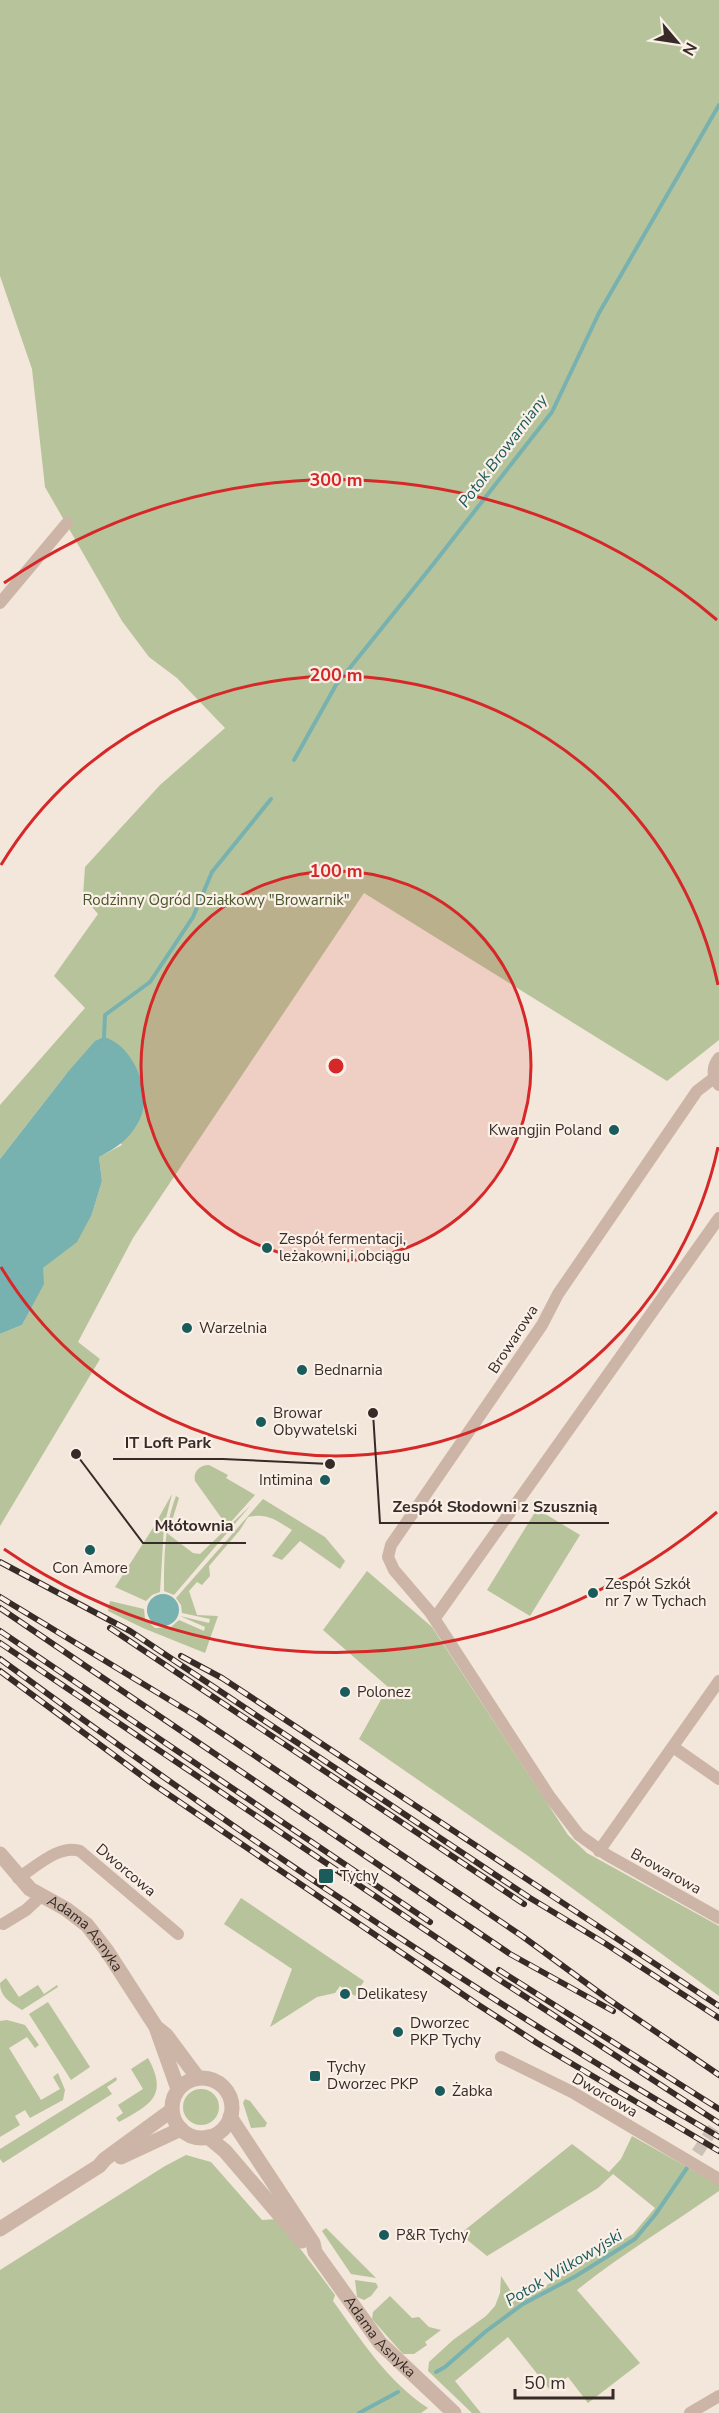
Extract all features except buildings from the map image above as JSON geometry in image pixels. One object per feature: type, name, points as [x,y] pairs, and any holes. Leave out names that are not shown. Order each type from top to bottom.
[{"type":"street","points":[[0,603],[67,523]]},
{"type":"street","points":[[716,1082],[713,1070],[719,1058]]},
{"type":"street","name":"Browarowa","points":[[716,1082],[696,1091],[558,1294],[542,1325],[391,1545],[388,1557],[389,1563],[435,1618],[550,1797],[579,1835],[599,1851],[719,1918]]},
{"type":"street","points":[[435,1618],[719,1218]]},
{"type":"street","points":[[599,1851],[719,1681]]},
{"type":"street","points":[[673,1747],[719,1779]]},
{"type":"street","name":"Dworcowa","points":[[18,1878],[62,1850],[71,1848],[80,1851],[178,1934]]},
{"type":"street","name":"Adama Asnyka","points":[[0,1854],[30,1890],[66,1909],[87,1925],[107,1951],[156,2028],[165,2035],[198,2078]]},
{"type":"street","points":[[3,1924],[26,1910],[41,1896]]},
{"type":"street","name":"Adama Asnyka","points":[[156,2028],[158,2039],[172,2069],[178,2089]]},
{"type":"street","name":"Dworcowa","points":[[501,2057],[695,2158],[719,2179]]},
{"type":"street","points":[[198,2078],[214,2080],[223,2086],[232,2106],[230,2117],[218,2133],[208,2137],[189,2134],[181,2129],[172,2110],[172,2103],[178,2089],[198,2078]]},
{"type":"street","points":[[0,2229],[99,2166],[105,2159],[172,2110]]},
{"type":"street","name":"Adama Asnyka","points":[[230,2117],[313,2243],[315,2252]]},
{"type":"street","points":[[99,2166],[108,2164],[137,2148],[181,2129]]},
{"type":"street","name":"Adama Asnyka","points":[[208,2137],[225,2151],[307,2247],[315,2252],[380,2343],[454,2413]]},
{"type":"street","points":[[690,2413],[719,2396]]},
{"type":"green space","name":"Rodzinny Ogród Działkowy \"Browarnik\"","points":[[0,0],[719,0],[719,1040],[667,1081],[364,893],[133,1238],[78,1342],[100,1359],[0,1526],[0,1334],[22,1325],[43,1284],[43,1268],[92,1214],[102,1181],[99,1157],[122,1145],[67,1073],[0,1159],[0,1105],[85,1008],[54,976],[98,914],[83,896],[85,867],[160,785],[225,728],[177,678],[149,657],[122,621],[45,487],[32,369],[0,276]]},
{"type":"green space","points":[[209,1465],[228,1475],[226,1478],[255,1495],[229,1524],[225,1523],[195,1481],[198,1470],[202,1466]]},
{"type":"green space","points":[[172,1494],[164,1526],[160,1592],[152,1595],[146,1601],[115,1587]]},
{"type":"green space","points":[[176,1496],[179,1498],[168,1534],[193,1553],[200,1554],[250,1506],[174,1595],[164,1591],[164,1567],[167,1531]]},
{"type":"green space","points":[[263,1499],[325,1537],[345,1561],[340,1569],[300,1541],[282,1560],[272,1556],[292,1530],[266,1517],[248,1517],[240,1530],[209,1566],[210,1576],[202,1585],[197,1582],[189,1591],[197,1615],[218,1616],[205,1653],[108,1611],[110,1601],[144,1609],[145,1619],[155,1628],[171,1627],[179,1620],[204,1631],[205,1627],[180,1616],[209,1623],[210,1619],[182,1613],[181,1605],[176,1598]]},
{"type":"green space","points":[[537,1509],[580,1535],[530,1616],[487,1590]]},
{"type":"green space","points":[[367,1571],[432,1627],[568,1835],[587,1853],[719,1926],[719,1996],[531,1858],[359,1739],[388,1687],[323,1630]]},
{"type":"green space","points":[[241,1898],[364,1981],[355,1996],[340,1986],[335,1993],[317,1997],[270,2027],[292,1969],[224,1924]]},
{"type":"green space","points":[[6,1978],[19,1997],[38,1985],[44,1994],[57,1985],[58,1987],[22,2010],[7,2000],[2,1993],[0,1983]]},
{"type":"green space","points":[[48,2002],[90,2067],[71,2080],[29,2014]]},
{"type":"green space","points":[[7,2020],[25,2025],[39,2045],[35,2048],[27,2037],[9,2048],[41,2100],[60,2089],[53,2077],[58,2073],[65,2090],[63,2100],[30,2118],[25,2110],[15,2116],[20,2125],[0,2137],[0,2021]]},
{"type":"green space","points":[[148,2058],[157,2082],[153,2098],[140,2110],[119,2122],[116,2118],[123,2113],[118,2105],[143,2089],[131,2069]]},
{"type":"green space","points":[[116,2077],[117,2080],[107,2087],[112,2094],[3,2163],[0,2159],[0,2149]]},
{"type":"green space","points":[[201,2089],[214,2094],[219,2107],[214,2120],[201,2125],[188,2120],[183,2107],[188,2094]]},
{"type":"green space","points":[[245,2099],[250,2101],[267,2123],[265,2127],[251,2128],[243,2103]]},
{"type":"green space","points":[[632,2136],[719,2185],[719,2191],[577,2290],[640,2363],[588,2403],[568,2377],[550,2390],[508,2337],[455,2381],[481,2413],[472,2413],[428,2371],[429,2362],[453,2340],[486,2316],[495,2306],[500,2293],[501,2276],[518,2302],[633,2234],[655,2208],[613,2174],[598,2188],[487,2256],[460,2234],[572,2144],[609,2172],[621,2159]]},
{"type":"green space","points":[[186,2155],[211,2162],[262,2220],[278,2219],[335,2295],[333,2301],[376,2359],[400,2386],[428,2408],[421,2413],[0,2413],[0,2270]]},
{"type":"green space","points":[[326,2228],[376,2278],[351,2274],[322,2231]]},
{"type":"green space","points":[[355,2280],[376,2283],[378,2287],[371,2296],[364,2300],[357,2297]]},
{"type":"green space","points":[[390,2296],[412,2318],[419,2317],[429,2327],[441,2330],[425,2342],[427,2345],[414,2354],[403,2354],[372,2319],[373,2312]]},
{"type":"water","points":[[104,1037],[124,1049],[138,1071],[144,1096],[140,1119],[123,1142],[99,1157],[102,1181],[92,1214],[77,1242],[43,1268],[44,1284],[22,1325],[0,1334],[0,1159],[67,1073],[95,1041]]},
{"type":"water","points":[[163,1594],[174,1599],[179,1610],[174,1621],[163,1626],[152,1621],[147,1610],[152,1599]]},
{"type":"waterway","name":"Potok Browarniany","points":[[294,760],[336,685],[552,412],[599,313],[719,105]]},
{"type":"waterway","name":"Potok Browarniany","points":[[104,1037],[105,1015],[150,982],[193,917],[212,872],[271,799]]},
{"type":"waterway","name":"Potok Wilkowyjski","points":[[436,2372],[523,2304],[576,2276],[635,2239],[655,2215],[687,2168]]},
{"type":"waterway","name":"Potok Wilkowyjski","points":[[359,2413],[398,2392]]},
{"type":"tunnel","points":[[697,2153],[719,2120]]},
{"type":"railway","points":[[0,1562],[130,1631],[530,1898],[606,1944],[719,2018]]},
{"type":"railway","points":[[0,1597],[196,1716],[522,1936],[608,1999],[719,2075]]},
{"type":"railway","points":[[0,1608],[510,1954],[613,2011]]},
{"type":"railway","points":[[110,1628],[524,1904]]},
{"type":"railway","points":[[0,1631],[430,1922]]},
{"type":"railway","points":[[0,1643],[492,1975],[719,2123]]},
{"type":"railway","points":[[181,1656],[222,1678],[719,2006]]},
{"type":"railway","points":[[0,1659],[264,1847],[444,1967],[626,2082],[719,2137]]},
{"type":"railway","points":[[0,1671],[153,1784],[477,2004],[537,2043],[719,2151]]},
{"type":"railway","points":[[499,1970],[719,2109]]},
{"type":"place","name":"Kwangjin Poland","points":[[614,1130]]},
{"type":"place","name":"Zespół fermentacji, leżakowni i obciągu","points":[[267,1248]]},
{"type":"place","name":"Warzelnia","points":[[187,1328]]},
{"type":"place","name":"Bednarnia","points":[[302,1370]]},
{"type":"place","name":"Zespół Słodowni z Szusznią","points":[[373,1413]]},
{"type":"place","name":"Browar Obywatelski","points":[[261,1422]]},
{"type":"place","name":"Młótownia","points":[[76,1454]]},
{"type":"place","name":"IT Loft Park","points":[[330,1464]]},
{"type":"place","name":"Intimina","points":[[325,1480]]},
{"type":"place","name":"Con Amore","points":[[90,1550]]},
{"type":"place","name":"Zespół Szkół nr 7 w Tychach","points":[[593,1593]]},
{"type":"place","name":"Polonez","points":[[345,1692]]},
{"type":"place","name":"Tychy","points":[[326,1876]]},
{"type":"place","name":"Delikatesy","points":[[345,1994]]},
{"type":"place","name":"Dworzec PKP Tychy","points":[[398,2032]]},
{"type":"place","name":"Tychy Dworzec PKP","points":[[315,2076]]},
{"type":"place","name":"Żabka","points":[[440,2091]]},
{"type":"place","name":"P&R Tychy","points":[[384,2235]]}]
